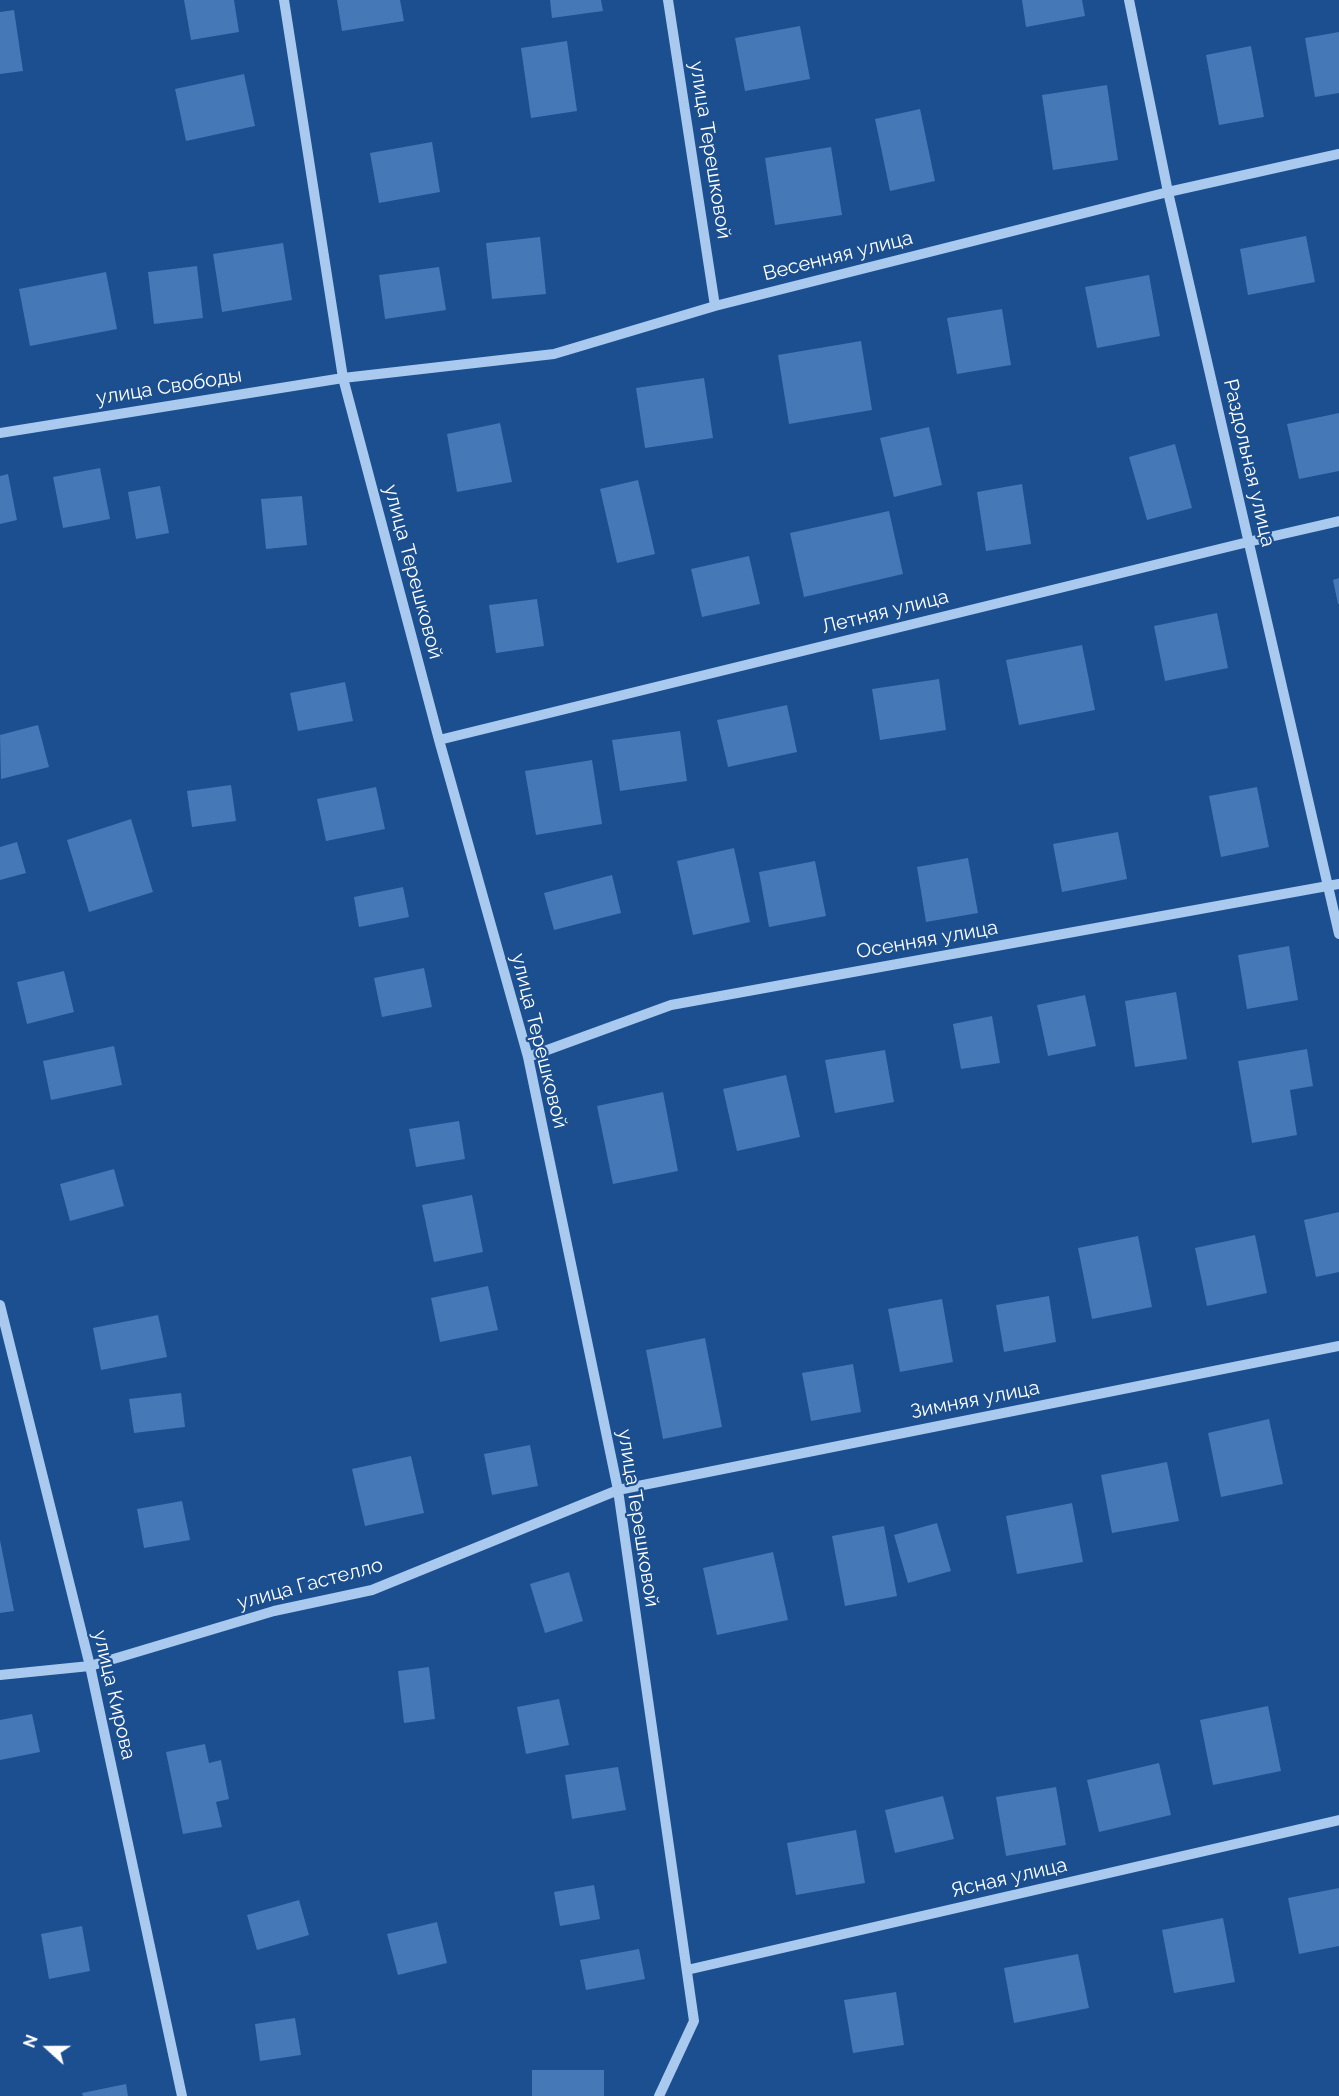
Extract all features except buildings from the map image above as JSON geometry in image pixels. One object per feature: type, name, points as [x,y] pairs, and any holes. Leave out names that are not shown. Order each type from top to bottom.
[{"type":"street","name":"улица Терешковой","points":[[284,0],[343,378],[528,1057],[618,1490],[694,2020],[659,2096]]},
{"type":"street","name":"улица Терешковой","points":[[668,0],[715,306]]},
{"type":"street","name":"Раздольная улица","points":[[1129,0],[1168,192],[1248,542],[1334,885],[1339,934]]},
{"type":"street","name":"Весенняя улица","points":[[343,378],[554,354],[715,306],[1168,192],[1339,154]]},
{"type":"street","name":"улица Свободы","points":[[0,433],[343,378]]},
{"type":"street","name":"Летняя улица","points":[[440,740],[1248,542],[1339,522]]},
{"type":"street","name":"Осенняя улица","points":[[528,1057],[671,1005],[1334,885]]},
{"type":"street","name":"улица Кирова","points":[[0,1305],[90,1666],[182,2096]]},
{"type":"street","name":"Зимняя улица","points":[[618,1490],[1339,1346]]},
{"type":"street","name":"улица Гастелло","points":[[0,1675],[90,1666],[273,1611],[372,1590],[618,1490]]},
{"type":"street","name":"Ясная улица","points":[[687,1970],[1339,1820]]}]
